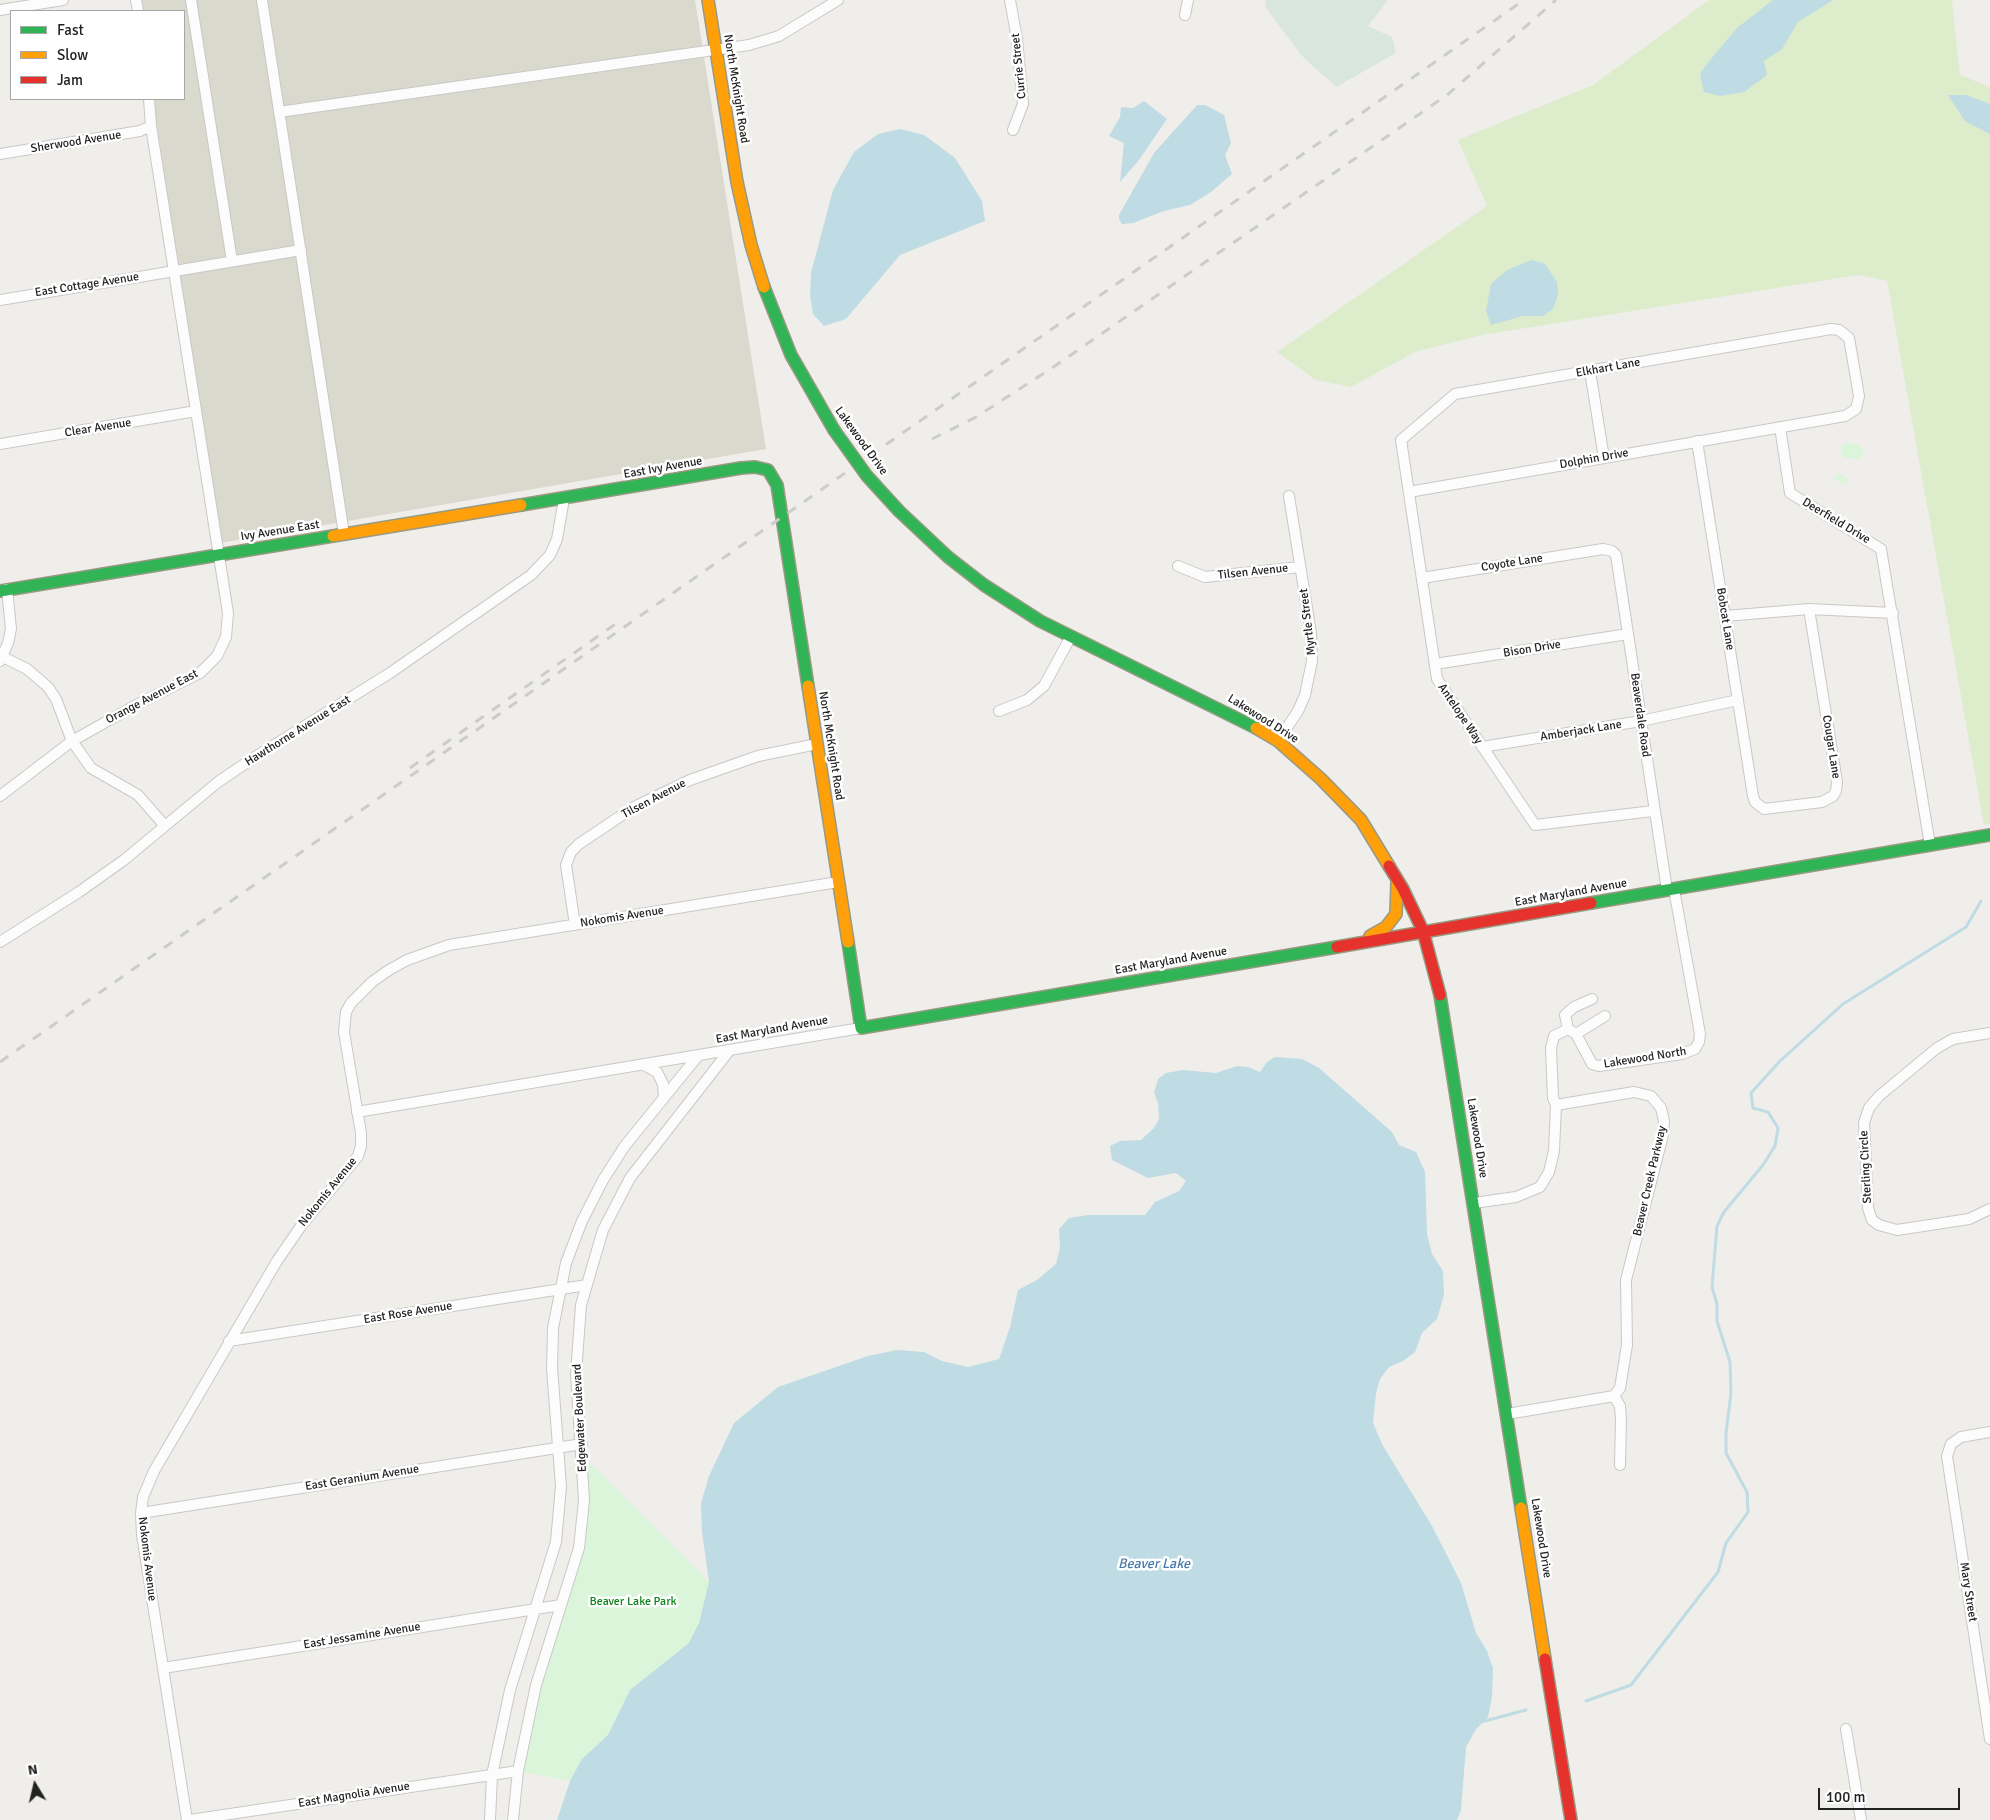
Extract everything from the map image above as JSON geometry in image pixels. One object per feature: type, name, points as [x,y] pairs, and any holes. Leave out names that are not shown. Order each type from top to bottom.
[{"type":"street","points":[[0,10],[63,0]]},
{"type":"street","points":[[191,0],[232,262]]},
{"type":"street","points":[[262,0],[344,534]]},
{"type":"street","name":"North McKnight Road","points":[[708,0],[737,182]]},
{"type":"street","points":[[279,112],[764,42],[779,36],[838,0]]},
{"type":"street","name":"Currie Street","points":[[1010,0],[1017,39],[1023,104],[1013,130]]},
{"type":"street","points":[[1186,15],[1188,0]]},
{"type":"street","name":"Orange Avenue East","points":[[0,796],[72,741],[138,704],[200,673],[217,656],[226,637],[228,624],[219,555],[151,126],[149,100]]},
{"type":"street","name":"Sherwood Avenue","points":[[0,154],[140,131],[151,126]]},
{"type":"street","name":"Lakewood Drive","points":[[737,182],[751,245],[776,320],[791,355],[834,430],[868,476],[899,511],[942,552],[984,585],[1040,622],[1207,702],[1278,741],[1316,773],[1361,820],[1396,876],[1423,931],[1440,996],[1571,1820]]},
{"type":"street","name":"East Cottage Avenue","points":[[0,300],[300,250]]},
{"type":"street","name":"Elkhart Lane","points":[[1401,440],[1455,394],[1831,330],[1845,333],[1851,344],[1859,396],[1856,409],[1845,416],[1780,427]]},
{"type":"street","points":[[1590,371],[1604,458]]},
{"type":"street","name":"Clear Avenue","points":[[0,444],[196,412]]},
{"type":"street","name":"Dolphin Drive","points":[[1408,492],[1780,427]]},
{"type":"street","name":"Deerfield Drive","points":[[1780,427],[1790,493],[1881,549],[1930,845]]},
{"type":"street","name":"Antelope Way","points":[[1401,440],[1437,679],[1482,747],[1535,825],[1653,811]]},
{"type":"street","name":"Bobcat Lane","points":[[1697,442],[1753,796]]},
{"type":"street","name":"East Ivy Avenue","points":[[564,499],[741,468],[755,467],[768,470]]},
{"type":"street","name":"North McKnight Road","points":[[768,470],[773,476],[777,488],[861,1028]]},
{"type":"street","name":"Myrtle Street","points":[[1278,741],[1298,711],[1305,695],[1312,661],[1312,643],[1289,496]]},
{"type":"street","name":"Ivy Avenue East","points":[[4,590],[564,499]]},
{"type":"street","name":"Hawthorne Avenue East","points":[[0,942],[79,892],[165,826],[218,782],[390,673],[531,575],[550,555],[557,539],[564,499]]},
{"type":"street","name":"Coyote Lane","points":[[1422,578],[1603,549]]},
{"type":"street","name":"Beaverdale Road","points":[[1603,549],[1612,551],[1618,560],[1653,811],[1670,890]]},
{"type":"street","name":"Tilsen Avenue","points":[[1178,566],[1205,577],[1300,567]]},
{"type":"street","points":[[4,590],[11,630],[1,659],[27,669],[48,687],[56,699],[72,741],[91,768],[138,795],[165,826]]},
{"type":"street","points":[[1724,616],[1809,609],[1893,613]]},
{"type":"street","name":"Cougar Lane","points":[[1753,796],[1759,806],[1772,810],[1822,802],[1833,796],[1836,791],[1837,782],[1809,609]]},
{"type":"street","name":"Bison Drive","points":[[1435,664],[1628,634]]},
{"type":"street","points":[[999,711],[1036,694],[1050,677],[1070,638]]},
{"type":"street","name":"Amberjack Lane","points":[[1482,747],[1641,721],[1738,700]]},
{"type":"street","name":"Tilsen Avenue","points":[[575,925],[566,866],[571,852],[579,844],[634,807],[690,780],[758,756],[817,744]]},
{"type":"street","name":"East Maryland Avenue","points":[[357,1112],[697,1057],[1990,835]]},
{"type":"street","points":[[1350,944],[1380,931],[1392,920],[1398,908],[1396,876]]},
{"type":"street","name":"Nokomis Avenue","points":[[189,1820],[142,1535],[141,1513],[144,1497],[152,1476],[277,1261],[306,1219],[358,1156],[362,1140],[344,1022],[351,1003],[372,982],[407,960],[429,951],[458,944],[838,882]]},
{"type":"street","name":"Lakewood North","points":[[1572,1031],[1592,1064],[1599,1066],[1682,1054],[1695,1049],[1700,1034],[1670,890]]},
{"type":"street","points":[[1572,1031],[1565,1015],[1574,1007],[1592,999]]},
{"type":"street","points":[[1474,1203],[1516,1197],[1540,1187],[1549,1172],[1554,1151],[1556,1104],[1553,1098],[1551,1048],[1554,1036],[1572,1031],[1605,1016]]},
{"type":"street","name":"Sterling Circle","points":[[1990,1033],[1953,1039],[1936,1048],[1879,1096],[1869,1108],[1864,1123],[1868,1208],[1872,1220],[1879,1225],[1897,1230],[1969,1219],[1990,1209]]},
{"type":"street","name":"Edgewater Boulevard","points":[[514,1820],[518,1771],[536,1685],[579,1548],[584,1500],[582,1444],[576,1374],[581,1305],[603,1230],[630,1178],[729,1051]]},
{"type":"street","name":"Edgewater Boulevard","points":[[490,1820],[492,1775],[510,1690],[556,1542],[561,1486],[552,1368],[553,1328],[566,1263],[582,1221],[603,1180],[624,1147],[697,1057]]},
{"type":"street","points":[[644,1065],[657,1072],[663,1084],[664,1098]]},
{"type":"street","name":"Beaver Creek Parkway","points":[[1556,1104],[1634,1092],[1651,1096],[1660,1108],[1664,1121],[1663,1135],[1626,1280],[1627,1344],[1620,1388],[1614,1396]]},
{"type":"street","name":"East Rose Avenue","points":[[229,1341],[587,1286]]},
{"type":"street","points":[[1507,1414],[1614,1396],[1620,1406],[1620,1465]]},
{"type":"street","name":"Mary Street","points":[[1990,1432],[1961,1437],[1951,1444],[1947,1456],[1990,1739]]},
{"type":"street","name":"East Geranium Avenue","points":[[141,1513],[582,1444]]},
{"type":"street","name":"East Jessamine Avenue","points":[[163,1668],[561,1605]]},
{"type":"street","points":[[1846,1729],[1861,1820]]},
{"type":"street","name":"East Magnolia Avenue","points":[[189,1820],[518,1771]]},
{"type":"shaded area","points":[[138,0],[695,0],[766,449],[220,543],[153,100],[185,100],[185,10],[140,10]]},
{"type":"shaded area","points":[[1266,0],[1388,0],[1368,26],[1392,37],[1396,53],[1336,87],[1302,56],[1265,7]]},
{"type":"green space","points":[[1709,0],[1952,0],[1960,75],[1990,87],[1990,824],[1984,825],[1887,281],[1858,275],[1482,335],[1415,352],[1351,387],[1316,380],[1277,352],[1487,206],[1458,140],[1593,85]]},
{"type":"green space","points":[[1846,443],[1858,444],[1863,450],[1863,456],[1858,459],[1843,458],[1841,446]]},
{"type":"green space","points":[[1839,473],[1848,479],[1846,484],[1835,480],[1835,475]]},
{"type":"green space","name":"Beaver Lake Park","points":[[589,1462],[709,1582],[699,1623],[690,1643],[630,1690],[608,1735],[582,1759],[570,1781],[518,1771],[536,1685],[579,1548]]},
{"type":"water","points":[[1773,0],[1833,0],[1798,22],[1782,49],[1764,61],[1767,75],[1744,92],[1720,96],[1704,92],[1700,74],[1706,65],[1737,28]]},
{"type":"water","points":[[1948,95],[1966,95],[1990,104],[1990,134],[1965,121]]},
{"type":"water","points":[[1144,101],[1167,119],[1139,160],[1120,182],[1124,143],[1109,136],[1120,117],[1121,107],[1133,108]]},
{"type":"water","points":[[1197,105],[1205,105],[1224,115],[1231,143],[1225,155],[1232,174],[1211,192],[1190,205],[1164,211],[1133,223],[1122,224],[1119,215],[1154,153]]},
{"type":"water","points":[[900,129],[924,135],[955,158],[982,201],[985,221],[900,255],[846,319],[824,326],[813,314],[810,296],[811,273],[833,190],[854,152],[878,134]]},
{"type":"water","points":[[1532,260],[1545,264],[1557,282],[1558,295],[1553,309],[1543,316],[1523,316],[1491,325],[1486,311],[1491,284],[1507,270]]},
{"type":"water","name":"Beaver Lake","points":[[1275,1057],[1302,1059],[1319,1068],[1392,1132],[1399,1145],[1416,1152],[1425,1172],[1427,1234],[1432,1254],[1443,1271],[1444,1295],[1437,1319],[1422,1333],[1415,1352],[1403,1361],[1389,1367],[1380,1379],[1376,1393],[1373,1423],[1383,1446],[1432,1526],[1461,1583],[1476,1633],[1487,1651],[1493,1668],[1492,1697],[1488,1717],[1476,1729],[1466,1747],[1461,1810],[1457,1820],[557,1820],[570,1781],[582,1759],[608,1735],[630,1690],[689,1643],[699,1623],[709,1582],[702,1532],[701,1503],[709,1476],[734,1423],[778,1387],[868,1356],[897,1350],[924,1352],[942,1361],[968,1367],[999,1359],[1010,1327],[1018,1290],[1037,1280],[1056,1264],[1060,1248],[1059,1229],[1069,1218],[1088,1215],[1145,1215],[1155,1202],[1179,1191],[1186,1181],[1176,1173],[1148,1178],[1112,1160],[1110,1146],[1120,1141],[1141,1140],[1154,1128],[1159,1119],[1158,1103],[1154,1093],[1158,1079],[1166,1073],[1183,1070],[1216,1073],[1237,1066],[1248,1067],[1260,1072],[1267,1062]]},
{"type":"waterway","points":[[1586,1701],[1631,1685],[1718,1572],[1726,1543],[1748,1512],[1747,1492],[1726,1453],[1726,1433],[1731,1393],[1730,1362],[1717,1321],[1717,1304],[1712,1287],[1717,1226],[1724,1212],[1763,1165],[1775,1146],[1778,1128],[1768,1112],[1753,1108],[1751,1093],[1780,1061],[1843,1004],[1966,927],[1981,901]]},
{"type":"waterway","points":[[1481,1722],[1526,1710]]},
{"type":"railway","points":[[0,1062],[1524,0]]},
{"type":"railway","points":[[932,439],[976,417],[1052,368],[1447,95],[1556,0]]},
{"type":"railway","points":[[410,768],[621,620]]},
{"type":"traffic: fast","points":[[764,287],[791,355],[834,430]]},
{"type":"traffic: fast","points":[[834,430],[867,476],[899,511]]},
{"type":"traffic: fast","points":[[521,505],[741,468],[755,467],[768,470],[777,485],[808,686]]},
{"type":"traffic: fast","points":[[899,511],[948,557],[984,585],[1040,621],[1256,728]]},
{"type":"traffic: fast","points":[[0,591],[333,536]]},
{"type":"traffic: fast","points":[[1591,903],[1990,835]]},
{"type":"traffic: fast","points":[[848,942],[861,1028],[1337,947]]},
{"type":"traffic: fast","points":[[1440,995],[1521,1508]]},
{"type":"traffic: slow","points":[[708,0],[737,182],[751,245],[764,287]]},
{"type":"traffic: slow","points":[[333,536],[521,505]]},
{"type":"traffic: slow","points":[[808,686],[848,942]]},
{"type":"traffic: slow","points":[[1256,728],[1278,741],[1321,779],[1361,820],[1389,866]]},
{"type":"traffic: slow","points":[[1370,936],[1386,927],[1396,914],[1397,882]]},
{"type":"traffic: slow","points":[[1521,1508],[1545,1659]]},
{"type":"traffic: jam","points":[[1389,866],[1403,889],[1423,931],[1440,995]]},
{"type":"traffic: jam","points":[[1337,947],[1591,903]]},
{"type":"traffic: jam","points":[[1545,1659],[1571,1820]]}]
